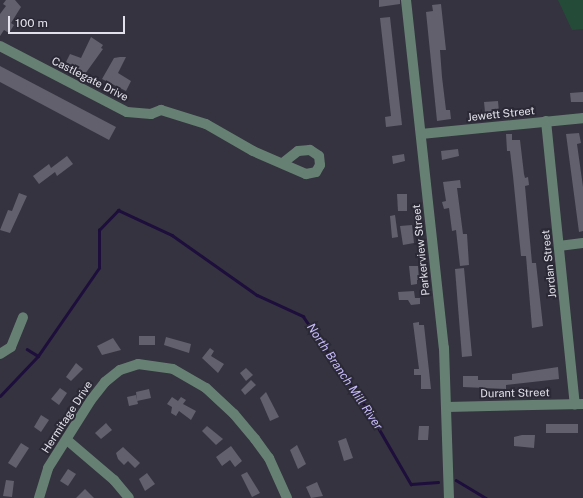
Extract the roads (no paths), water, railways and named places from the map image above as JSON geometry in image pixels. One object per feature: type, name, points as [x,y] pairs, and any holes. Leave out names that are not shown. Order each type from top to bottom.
[{"type":"street","name":"Parkerview Street","points":[[406,0],[444,348],[449,498]]},
{"type":"street","name":"Castlegate Drive","points":[[0,46],[127,112],[145,114],[162,110],[173,113],[206,124],[254,151],[284,162]]},
{"type":"street","name":"Jewett Street","points":[[421,134],[583,118]]},
{"type":"street","name":"Jordan Street","points":[[546,121],[559,246],[579,404]]},
{"type":"street","points":[[559,246],[583,243]]},
{"type":"street","points":[[0,354],[11,347],[23,317]]},
{"type":"street","name":"Hermitage Drive","points":[[38,498],[48,468],[91,400],[105,382],[120,370],[138,364],[172,369],[206,388],[234,414],[269,458],[287,498]]},
{"type":"street","name":"Durant Street","points":[[447,407],[579,404]]},
{"type":"street","points":[[67,440],[114,480],[129,498]]},
{"type":"waterway","name":"North Branch Mill River","points":[[0,396],[38,356],[99,268],[99,230],[118,210],[172,235],[257,295],[303,316],[367,408],[411,484],[438,482]]},
{"type":"waterway","points":[[27,349],[38,356]]},
{"type":"waterway","name":"North Branch Mill River","points":[[456,480],[486,498]]}]
